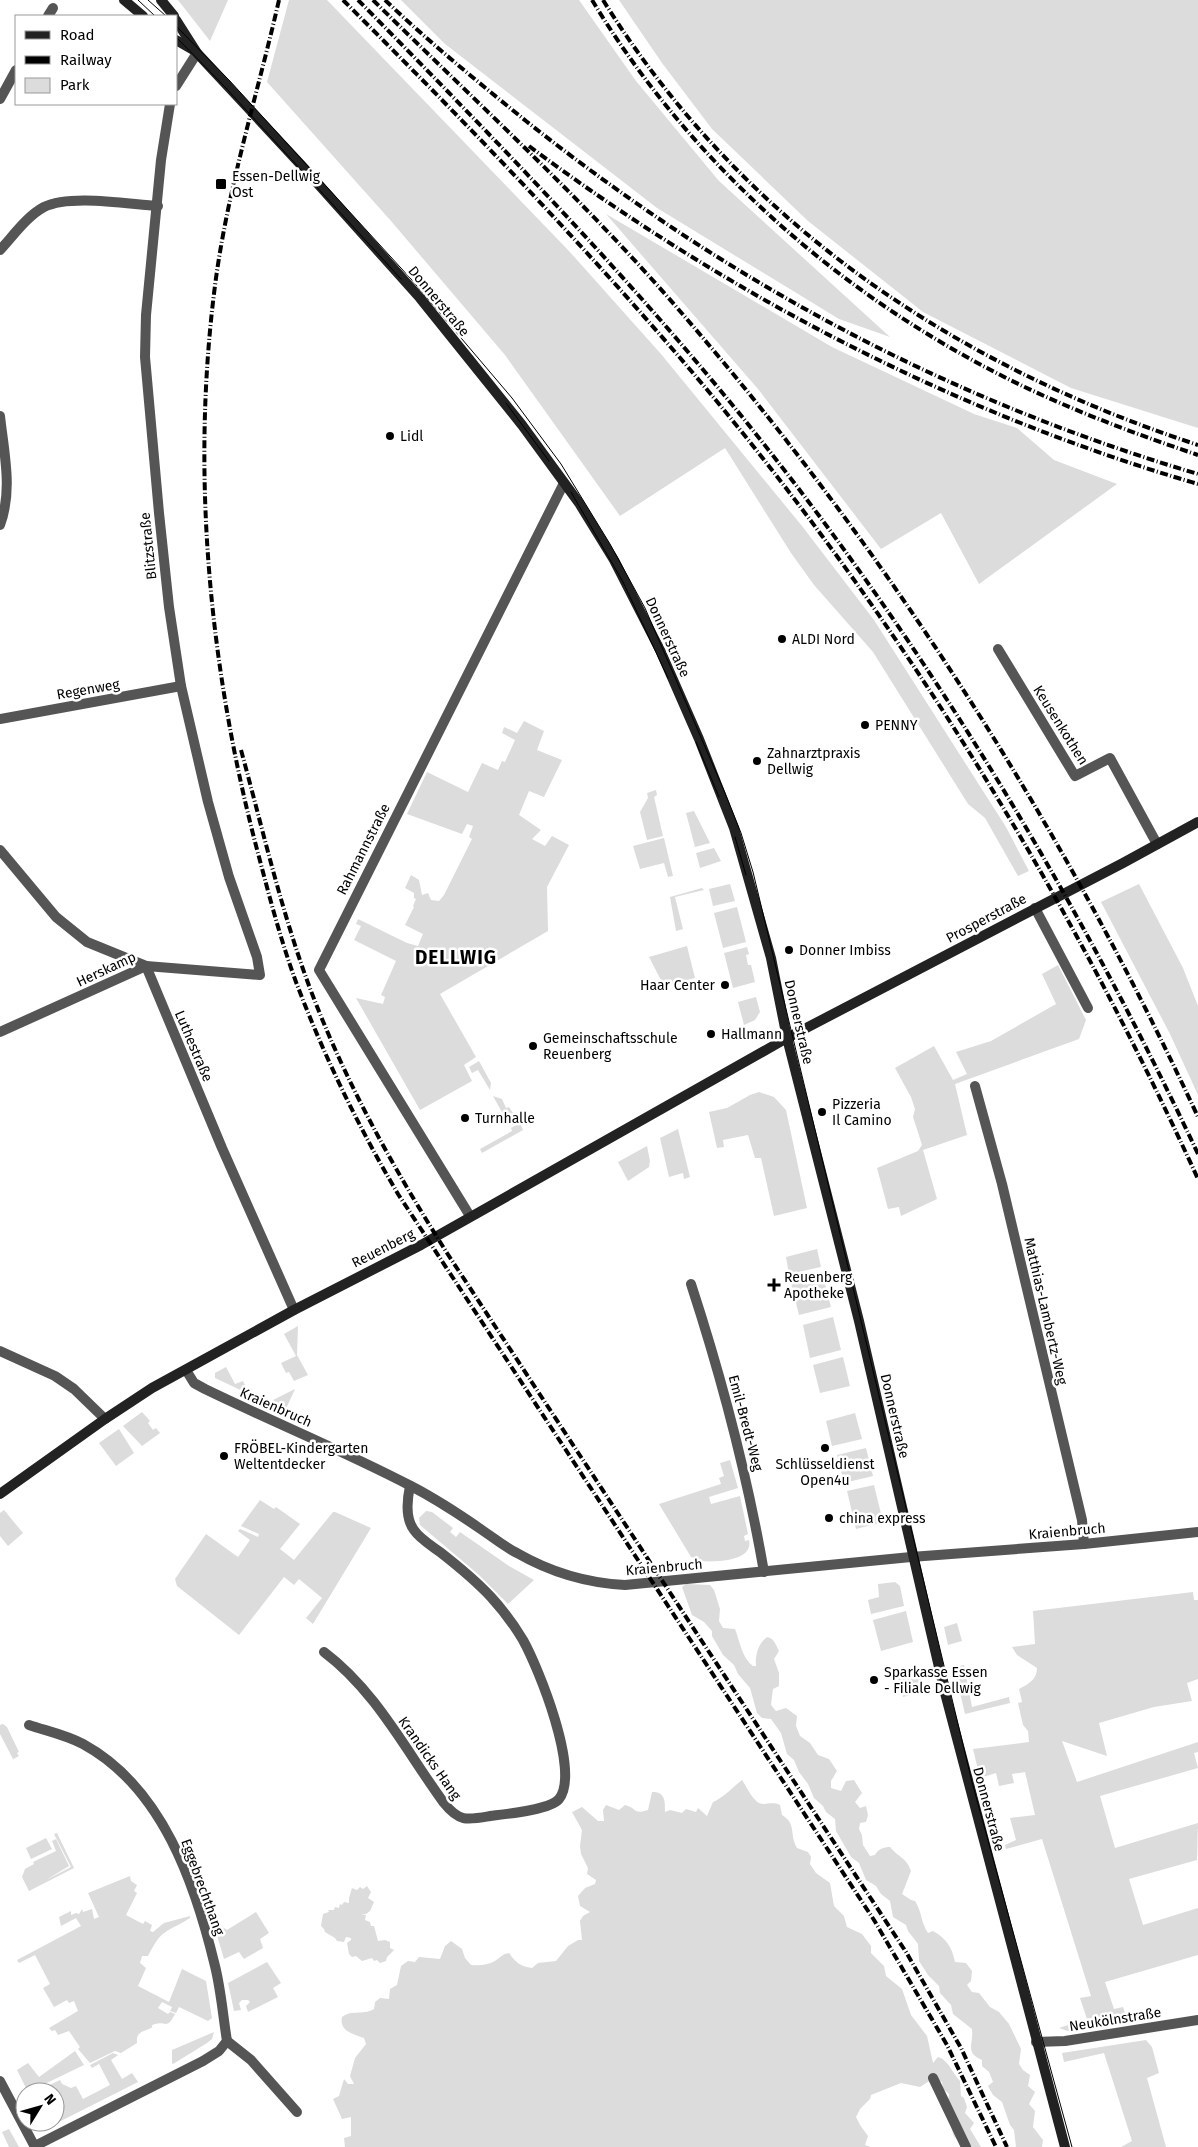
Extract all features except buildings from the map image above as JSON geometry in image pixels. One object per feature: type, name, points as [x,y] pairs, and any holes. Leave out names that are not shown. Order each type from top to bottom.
[{"type":"main road","points":[[124,0],[142,15]]},
{"type":"main road","points":[[161,0],[173,15]]},
{"type":"main road","name":"Donnerstraße","points":[[178,23],[197,53],[420,298],[522,425],[564,482],[593,525],[630,590],[660,650],[710,766],[734,828],[772,966],[787,1038],[859,1321],[949,1711],[1065,2147]]},
{"type":"main road","name":"Donnerstraße","points":[[178,41],[197,53]]},
{"type":"main road","name":"Prosperstraße","points":[[787,1038],[1198,822]]},
{"type":"main road","name":"Reuenberg","points":[[0,1494],[136,1397],[294,1310],[421,1244],[634,1126],[787,1038]]},
{"type":"street","points":[[178,83],[197,53]]},
{"type":"street","points":[[0,99],[15,72]]},
{"type":"street","name":"Blitzstraße","points":[[170,105],[161,160],[146,315],[145,357],[168,607],[181,686],[208,802],[257,957],[260,974]]},
{"type":"street","points":[[0,250],[42,208],[59,202],[158,206]]},
{"type":"street","points":[[0,416],[8,488],[6,506],[0,525]]},
{"type":"street","name":"Rahmannstraße","points":[[470,1216],[319,970],[564,482]]},
{"type":"street","name":"Keusenkothen","points":[[998,649],[1075,776],[1110,758],[1157,844]]},
{"type":"street","name":"Regenweg","points":[[0,719],[181,686]]},
{"type":"street","points":[[0,850],[56,917],[87,942],[146,966]]},
{"type":"street","points":[[1035,908],[1088,1008]]},
{"type":"street","name":"Herskamp","points":[[0,1032],[146,966],[260,974]]},
{"type":"street","name":"Luthestraße","points":[[146,966],[218,1138],[294,1310]]},
{"type":"street","name":"Matthias-Lambertz-Weg","points":[[975,1086],[1002,1184],[1082,1520],[1084,1544]]},
{"type":"street","name":"Emil-Bredt-Weg","points":[[691,1284],[704,1322],[742,1459],[764,1572]]},
{"type":"street","points":[[0,1351],[55,1376],[74,1389],[105,1419]]},
{"type":"street","name":"Kraienbruch","points":[[186,1370],[194,1383],[205,1390],[348,1455],[410,1486],[463,1517],[516,1552],[550,1569],[578,1578],[608,1584],[625,1585],[1198,1532]]},
{"type":"street","name":"Krandicks Hang","points":[[324,1652],[340,1664],[361,1685],[444,1803],[458,1817],[471,1819],[524,1811],[556,1802],[561,1797],[564,1791],[565,1765],[542,1681],[531,1655],[511,1621],[491,1597],[414,1529],[408,1508],[410,1486]]},
{"type":"street","name":"Eggebrechthang","points":[[29,1725],[67,1737],[94,1751],[130,1781],[158,1816],[181,1860],[216,1967],[227,2041]]},
{"type":"street","name":"Neukölnstraße","points":[[1036,2042],[1066,2041],[1198,2020]]},
{"type":"street","points":[[0,2081],[35,2147],[203,2061],[219,2051],[227,2041],[251,2060],[297,2112]]},
{"type":"street","points":[[934,2078],[966,2147]]},
{"type":"green space","points":[[178,0],[228,0],[210,41]]},
{"type":"green space","points":[[289,0],[327,0],[569,251],[661,354],[802,526],[874,620],[1006,827],[1029,871],[1018,876],[985,818],[968,804],[873,652],[814,585],[791,553],[725,448],[620,516],[505,355],[391,221],[267,82]]},
{"type":"green space","points":[[401,0],[579,0],[636,81],[719,181],[890,337],[839,319],[657,208],[445,44]]},
{"type":"green space","points":[[619,0],[1198,0],[1198,428],[1071,388],[923,312],[808,221],[712,129],[662,63]]},
{"type":"green space","points":[[606,214],[832,347],[974,414],[1017,428],[1054,460],[1117,484],[979,584],[941,513],[881,549],[758,389]]},
{"type":"green space","points":[[524,721],[544,731],[537,750],[562,760],[544,797],[529,791],[519,815],[541,830],[532,839],[545,846],[552,836],[569,845],[547,887],[548,931],[440,994],[476,1057],[464,1065],[472,1081],[420,1110],[356,998],[383,1004],[385,997],[381,995],[396,961],[354,940],[361,926],[356,924],[358,919],[407,943],[418,946],[423,934],[405,925],[416,899],[414,898],[414,893],[405,888],[411,875],[419,880],[422,895],[428,893],[431,900],[439,901],[444,895],[472,839],[469,837],[473,826],[467,824],[462,834],[407,814],[427,772],[468,792],[482,763],[498,770],[502,761],[505,762],[515,740],[502,733],[504,727],[517,733]]},
{"type":"green space","points":[[656,790],[657,795],[654,797],[663,836],[647,840],[640,812],[648,798],[647,793]]},
{"type":"green space","points":[[694,811],[710,843],[695,847],[686,813]]},
{"type":"green space","points":[[664,838],[673,876],[668,877],[664,863],[640,869],[633,846]]},
{"type":"green space","points":[[714,848],[721,861],[700,868],[696,853]]},
{"type":"green space","points":[[730,884],[735,901],[713,906],[709,889]]},
{"type":"green space","points":[[1139,884],[1183,968],[1198,1006],[1198,1095],[1170,1034],[1101,902]]},
{"type":"green space","points":[[702,888],[704,890],[675,897],[683,929],[676,931],[670,897]]},
{"type":"green space","points":[[737,907],[746,942],[723,948],[714,913]]},
{"type":"green space","points":[[687,946],[695,978],[664,986],[649,957]]},
{"type":"green space","points":[[747,947],[749,954],[746,955],[748,965],[751,965],[755,982],[733,988],[724,953]]},
{"type":"green space","points":[[1058,965],[1086,1020],[1079,1039],[955,1084],[967,1135],[923,1150],[937,1199],[901,1216],[899,1207],[888,1209],[877,1168],[918,1151],[922,1145],[913,1117],[915,1109],[911,1097],[895,1068],[934,1046],[953,1080],[967,1074],[956,1052],[991,1041],[1056,1004],[1042,974]]},
{"type":"green space","points":[[756,997],[760,1012],[755,1020],[744,1025],[738,1002]]},
{"type":"green space","points":[[479,1061],[491,1083],[490,1090],[478,1070],[472,1073],[469,1067]]},
{"type":"green space","points":[[759,1092],[774,1097],[786,1110],[807,1208],[774,1216],[761,1158],[755,1158],[748,1135],[723,1140],[724,1147],[717,1148],[709,1112],[727,1108]]},
{"type":"green space","points":[[493,1096],[502,1099],[506,1108],[509,1107],[517,1119],[508,1123]]},
{"type":"green space","points":[[520,1123],[523,1130],[482,1153],[480,1149],[512,1131],[511,1128]]},
{"type":"green space","points":[[678,1129],[690,1177],[684,1179],[683,1173],[669,1177],[660,1138]]},
{"type":"green space","points":[[647,1146],[650,1161],[649,1167],[628,1181],[618,1162]]},
{"type":"green space","points":[[817,1249],[821,1267],[789,1274],[786,1257]]},
{"type":"green space","points":[[823,1276],[831,1307],[799,1315],[791,1283]]},
{"type":"green space","points":[[833,1317],[841,1350],[810,1358],[803,1325]]},
{"type":"green space","points":[[298,1326],[297,1355],[308,1375],[294,1381],[289,1372],[286,1373],[281,1363],[296,1356],[284,1334]]},
{"type":"green space","points":[[843,1357],[850,1386],[820,1393],[813,1365]]},
{"type":"green space","points":[[226,1367],[235,1384],[243,1381],[249,1394],[215,1378],[215,1373]]},
{"type":"green space","points":[[295,1389],[285,1411],[270,1404],[273,1400]]},
{"type":"green space","points":[[142,1412],[150,1421],[148,1423],[153,1430],[156,1428],[160,1433],[142,1446],[123,1426]]},
{"type":"green space","points":[[855,1413],[862,1439],[832,1446],[826,1421]]},
{"type":"green space","points":[[119,1429],[134,1453],[116,1466],[99,1443]]},
{"type":"green space","points":[[866,1448],[873,1476],[844,1483],[837,1455]]},
{"type":"green space","points":[[730,1460],[738,1488],[709,1497],[711,1504],[740,1496],[748,1534],[744,1536],[745,1541],[749,1540],[749,1548],[739,1557],[731,1560],[697,1561],[691,1557],[659,1504],[721,1484],[719,1478],[724,1476],[720,1463]]},
{"type":"green space","points":[[874,1485],[883,1522],[856,1529],[847,1491]]},
{"type":"green space","points":[[260,1500],[274,1509],[276,1507],[300,1524],[280,1549],[294,1560],[333,1512],[371,1528],[313,1624],[306,1618],[322,1598],[299,1579],[294,1585],[284,1577],[239,1635],[177,1586],[175,1579],[206,1534],[238,1557],[250,1540],[238,1531],[240,1529],[258,1537],[259,1534],[241,1526]]},
{"type":"green space","points":[[4,1510],[23,1533],[8,1546],[0,1536],[0,1513]]},
{"type":"green space","points":[[426,1511],[432,1512],[453,1528],[450,1532],[456,1537],[460,1532],[509,1566],[534,1580],[508,1604],[479,1575],[420,1525],[419,1518]]},
{"type":"green space","points":[[895,1582],[900,1586],[904,1606],[871,1614],[868,1600],[879,1597],[878,1584]]},
{"type":"green space","points":[[686,1584],[710,1585],[714,1590],[720,1609],[719,1621],[723,1628],[735,1629],[744,1654],[753,1666],[756,1666],[756,1658],[761,1643],[767,1637],[774,1642],[779,1651],[774,1659],[779,1673],[779,1686],[773,1689],[771,1705],[776,1711],[786,1708],[797,1716],[796,1726],[800,1736],[810,1743],[818,1755],[829,1759],[837,1771],[831,1781],[831,1788],[841,1791],[846,1781],[854,1780],[862,1793],[855,1802],[860,1808],[866,1806],[868,1815],[866,1822],[860,1823],[859,1829],[863,1845],[870,1856],[875,1855],[881,1849],[890,1847],[905,1860],[911,1871],[902,1894],[915,1901],[928,1933],[933,1931],[945,1940],[950,1947],[955,1962],[966,1963],[972,1971],[971,1981],[967,1985],[972,1992],[979,1993],[990,2007],[999,2012],[1009,2024],[1021,2049],[1019,2064],[1030,2075],[1028,2086],[1035,2092],[1029,2104],[1035,2111],[1033,2127],[1043,2140],[1042,2147],[1016,2147],[1014,2130],[1010,2125],[1002,2102],[993,2095],[988,2086],[993,2082],[989,2072],[982,2066],[982,2060],[971,2051],[972,2029],[953,2014],[951,2005],[940,1993],[939,1986],[928,1975],[919,1961],[918,1944],[908,1931],[906,1925],[893,1917],[890,1901],[881,1894],[876,1886],[866,1880],[859,1863],[851,1857],[836,1831],[835,1819],[814,1798],[794,1760],[787,1754],[781,1733],[771,1719],[762,1718],[757,1713],[750,1688],[738,1674],[734,1665],[723,1655],[712,1636],[712,1631],[704,1622],[692,1615],[682,1587]]},
{"type":"green space","points":[[1193,1592],[1194,1600],[1198,1600],[1198,1679],[1187,1683],[1192,1701],[1154,1707],[1099,1723],[1107,1756],[1062,1741],[1077,1782],[1198,1742],[1198,1752],[1194,1753],[1198,1768],[1100,1796],[1115,1848],[1198,1823],[1197,1860],[1129,1879],[1143,1925],[1198,1908],[1198,1955],[1105,1982],[1114,2009],[1123,2007],[1127,2018],[1068,2031],[1059,2028],[1087,2019],[1080,1998],[1091,1996],[1042,1839],[1006,1849],[1005,1845],[1016,1840],[1010,1818],[1035,1815],[1025,1772],[1012,1774],[1014,1783],[999,1786],[996,1773],[980,1778],[973,1749],[1029,1742],[1028,1731],[1023,1725],[1018,1703],[1022,1702],[1019,1689],[1032,1681],[1036,1675],[1037,1668],[1017,1655],[1012,1647],[1035,1644],[1033,1611]]},
{"type":"green space","points":[[906,1611],[913,1642],[881,1651],[873,1620]]},
{"type":"green space","points":[[957,1623],[962,1641],[948,1645],[944,1627]]},
{"type":"green space","points":[[964,1665],[972,1707],[1009,1697],[1010,1703],[965,1714],[954,1667]]},
{"type":"green space","points":[[918,1668],[924,1691],[903,1697],[897,1673]]},
{"type":"green space","points":[[3,1724],[7,1727],[19,1752],[17,1753],[19,1756],[13,1759],[0,1734],[0,1725]]},
{"type":"green space","points":[[742,1780],[751,1795],[760,1803],[780,1805],[782,1815],[790,1822],[797,1848],[808,1852],[811,1857],[810,1864],[816,1873],[830,1883],[834,1906],[844,1916],[847,1927],[862,1934],[871,1946],[871,1953],[884,1966],[886,1976],[902,1989],[911,2015],[927,2036],[933,2063],[938,2057],[942,2059],[960,2081],[961,2096],[964,2098],[967,2107],[965,2113],[974,2123],[970,2129],[981,2147],[961,2147],[952,2130],[949,2094],[943,2089],[942,2082],[934,2078],[920,2087],[901,2083],[871,2095],[856,2117],[868,2136],[865,2145],[871,2147],[345,2147],[344,2138],[351,2136],[351,2117],[342,2119],[333,2099],[339,2096],[344,2079],[348,2084],[354,2084],[350,2076],[355,2058],[366,2044],[364,2038],[345,2029],[342,2017],[350,2013],[370,2011],[374,2009],[375,2002],[380,1998],[389,1999],[390,1989],[397,1985],[401,1966],[408,1961],[415,1962],[419,1957],[440,1959],[445,1946],[451,1941],[462,1949],[465,1958],[471,1965],[489,1963],[509,1953],[519,1964],[532,1968],[538,1963],[556,1961],[568,1946],[578,1940],[582,1940],[580,1921],[583,1916],[590,1912],[580,1906],[578,1896],[585,1888],[595,1884],[596,1880],[587,1874],[588,1868],[581,1854],[580,1846],[582,1830],[572,1812],[582,1807],[598,1821],[604,1821],[603,1810],[606,1805],[619,1810],[625,1805],[637,1811],[648,1810],[652,1792],[656,1792],[662,1795],[665,1812],[670,1810],[682,1813],[686,1809],[696,1812],[698,1808],[707,1816],[713,1802]]},
{"type":"green space","points":[[57,1833],[74,1868],[29,1891],[22,1877],[25,1869],[34,1864],[33,1862],[56,1851],[52,1841],[56,1839],[69,1866],[46,1880],[71,1867],[54,1834]]},
{"type":"green space","points":[[46,1838],[52,1849],[31,1859],[26,1848]]},
{"type":"green space","points":[[130,1876],[131,1881],[137,1885],[134,1891],[137,1893],[126,1915],[143,1924],[145,1921],[152,1925],[150,1931],[153,1932],[164,1923],[190,1916],[190,1918],[161,1935],[148,1956],[142,1956],[140,1963],[146,1968],[138,1986],[169,2002],[182,1969],[206,1981],[212,2018],[208,2021],[179,2007],[176,2013],[170,2011],[172,2007],[162,2002],[158,2008],[168,2014],[170,2012],[175,2014],[170,2022],[152,2025],[151,2028],[140,2033],[137,2037],[137,2043],[121,2053],[115,2051],[90,2063],[78,2049],[80,2047],[69,2031],[58,2035],[55,2030],[52,2031],[49,2028],[78,2011],[74,2001],[69,2003],[67,2000],[54,2007],[43,1988],[50,1984],[35,1955],[19,1963],[17,1960],[81,1926],[76,1918],[61,1926],[59,1917],[71,1911],[71,1915],[79,1914],[82,1909],[83,1912],[92,1909],[94,1919],[99,1917],[88,1893]]},
{"type":"green space","points":[[367,1886],[371,1892],[368,1898],[374,1902],[370,1911],[366,1914],[361,1914],[366,1915],[365,1920],[370,1922],[371,1926],[374,1926],[378,1941],[385,1940],[390,1942],[390,1948],[394,1950],[387,1957],[386,1961],[380,1963],[372,1958],[362,1961],[356,1956],[352,1957],[349,1954],[347,1943],[351,1938],[346,1937],[344,1942],[337,1941],[325,1932],[321,1926],[323,1914],[329,1912],[328,1910],[334,1910],[335,1907],[339,1908],[340,1904],[342,1905],[344,1902],[349,1903],[352,1888],[357,1890],[360,1887],[363,1889]]},
{"type":"green space","points":[[256,1912],[269,1933],[260,1939],[263,1948],[244,1959],[239,1952],[224,1959],[216,1932],[224,1928],[227,1930]]},
{"type":"green space","points":[[267,1962],[281,1983],[273,1988],[278,1997],[248,2012],[246,2006],[250,2002],[242,2000],[239,2003],[241,2010],[234,2011],[228,1983]]},
{"type":"green space","points":[[214,2032],[212,2039],[207,2043],[172,2063],[172,2050]]},
{"type":"green space","points":[[1146,2040],[1152,2047],[1159,2073],[1147,2078],[1166,2147],[1121,2147],[1132,2141],[1104,2053],[1064,2062],[1062,2053]]},
{"type":"green space","points":[[75,2051],[84,2065],[49,2082],[23,2082],[17,2070],[28,2063],[39,2077]]},
{"type":"green space","points":[[113,2053],[118,2055],[111,2060],[122,2079],[132,2073],[138,2082],[65,2119],[65,2085],[71,2088],[76,2086],[83,2099],[110,2085],[99,2064],[92,2068],[90,2065]]},
{"type":"green space","points":[[9,2129],[19,2147],[9,2147],[2,2132]]},
{"type":"tram line","points":[[138,0],[154,15]]},
{"type":"tram line","points":[[148,0],[165,15]]},
{"type":"tram line","points":[[178,28],[229,80],[411,279],[512,398],[561,464],[610,544],[645,608],[725,793],[741,833],[753,872],[972,1782],[1072,2147]]},
{"type":"tram line","points":[[178,39],[225,87],[401,279]]},
{"type":"tram line","points":[[506,403],[549,461]]},
{"type":"tram line","points":[[571,492],[623,582],[668,678]]},
{"type":"tram line","points":[[696,742],[719,797]]},
{"type":"tram line","points":[[735,837],[746,875]]},
{"type":"railway","points":[[279,0],[228,208],[216,278],[208,350],[205,496],[209,569],[228,715],[259,857],[291,967],[318,1037],[342,1090],[398,1194],[874,1920],[947,2045],[996,2147]]},
{"type":"railway","points":[[343,0],[536,198],[629,299],[719,404],[790,493],[858,585],[923,680],[984,776],[1042,874],[1149,1076],[1198,1179]]},
{"type":"railway","points":[[358,0],[501,147],[641,298],[730,402],[799,489],[865,578],[987,763],[1044,859],[1098,956],[1198,1154]]},
{"type":"railway","points":[[373,0],[568,190],[643,269],[756,402],[830,497],[900,595],[967,695],[1030,798],[1089,902],[1146,1009],[1198,1117]]},
{"type":"railway","points":[[385,0],[490,92],[603,180],[682,234],[762,284],[845,330],[929,373],[1016,410],[1106,444],[1198,474]]},
{"type":"railway","points":[[592,0],[627,54],[709,156],[755,202],[804,245],[856,286],[909,323],[965,356],[1021,385],[1109,423],[1198,455]]},
{"type":"railway","points":[[603,0],[658,80],[720,152],[787,217],[860,276],[938,328],[1021,373],[1108,412],[1198,445]]},
{"type":"railway","points":[[529,146],[606,201],[684,252],[765,300],[848,345],[933,386],[1020,423],[1108,456],[1198,484]]},
{"type":"railway","points":[[241,750],[278,887],[303,969],[332,1043],[367,1115],[405,1185],[447,1253],[906,1952],[961,2048],[1007,2147]]},
{"type":"place","name":"Essen-Dellwig Ost","points":[[221,184]]},
{"type":"place","name":"Lidl","points":[[390,436]]},
{"type":"place","name":"ALDI Nord","points":[[782,639]]},
{"type":"place","name":"PENNY","points":[[865,725]]},
{"type":"place","name":"Zahnarztpraxis Dellwig","points":[[757,761]]},
{"type":"place","name":"Donner Imbiss","points":[[789,950]]},
{"type":"place","name":"Haar Center","points":[[725,985]]},
{"type":"place","name":"Hallmann","points":[[711,1034]]},
{"type":"place","name":"Gemeinschaftsschule Reuenberg","points":[[533,1046]]},
{"type":"place","name":"Pizzeria Il Camino","points":[[822,1112]]},
{"type":"place","name":"Turnhalle","points":[[465,1118]]},
{"type":"place","name":"Reuenberg Apotheke","points":[[774,1285]]},
{"type":"place","name":"Schlüsseldienst Open4u","points":[[825,1448]]},
{"type":"place","name":"FRÖBEL-Kindergarten Weltentdecker","points":[[224,1456]]},
{"type":"place","name":"china express","points":[[829,1518]]},
{"type":"place","name":"Sparkasse Essen - Filiale Dellwig","points":[[874,1680]]},
{"type":"district","name":"DELLWIG","points":[[456,957]]}]
